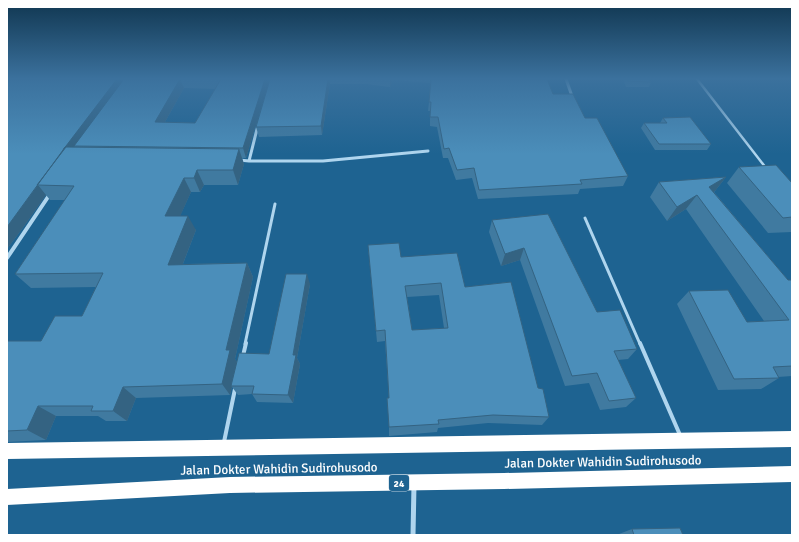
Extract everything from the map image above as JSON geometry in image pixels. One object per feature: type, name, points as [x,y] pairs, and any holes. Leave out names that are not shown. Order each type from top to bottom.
[{"type":"highway","name":"Jalan Dokter Wahidin Sudirohusodo","points":[[7,451],[792,438]]},
{"type":"highway","name":"Jalan Dokter Wahidin Sudirohusodo","points":[[7,497],[230,485],[792,474]]},
{"type":"street","points":[[249,161],[259,121]]},
{"type":"street","points":[[234,160],[323,161],[428,152]]},
{"type":"street","points":[[7,258],[51,192]]},
{"type":"street","points":[[413,535],[414,482]]},
{"type":"lane","points":[[717,104],[769,172]]},
{"type":"lane","points":[[241,363],[275,204]]},
{"type":"lane","points":[[585,218],[683,440]]},
{"type":"lane","points":[[223,448],[236,386]]},
{"type":"building","points":[[7,104],[98,104],[64,148],[7,227]]},
{"type":"building","points":[[105,104],[165,104],[155,122],[195,123],[206,104],[257,104],[243,148],[74,146]]},
{"type":"building","points":[[263,104],[324,104],[321,126],[256,127]]},
{"type":"building","points":[[431,104],[578,104],[585,118],[597,118],[628,176],[580,180],[582,184],[479,190],[474,168],[457,170],[449,148],[444,149],[438,117],[430,117]]},
{"type":"building","points":[[690,117],[711,144],[659,144],[644,123],[667,123],[663,118]]},
{"type":"building","points":[[66,147],[239,149],[233,170],[197,170],[194,178],[184,178],[165,216],[188,216],[168,265],[247,263],[226,350],[230,350],[222,384],[123,387],[113,411],[91,411],[93,406],[38,406],[27,430],[7,431],[7,341],[41,341],[55,316],[82,316],[103,273],[15,274],[74,186],[37,185]]},
{"type":"building","points":[[776,165],[792,183],[792,217],[783,218],[739,167]]},
{"type":"building","points":[[726,177],[709,187],[788,280],[792,280],[792,366],[773,367],[779,378],[734,379],[689,291],[728,290],[747,322],[789,320],[697,195],[677,207],[659,182]]},
{"type":"building","points":[[548,214],[597,312],[620,310],[637,349],[614,351],[636,398],[609,401],[597,373],[572,376],[524,248],[505,254],[492,220]]},
{"type":"building","points":[[399,243],[401,257],[457,253],[465,287],[511,282],[538,388],[543,389],[549,417],[493,415],[438,420],[439,424],[389,427],[385,330],[376,331],[368,245]],"holes":[[[441,283],[448,328],[412,330],[405,286]]]},
{"type":"building","points":[[286,274],[307,274],[293,355],[296,355],[288,395],[252,394],[254,386],[231,386],[239,353],[269,354]]},
{"type":"building","points":[[680,528],[683,535],[634,535],[632,529]]}]
